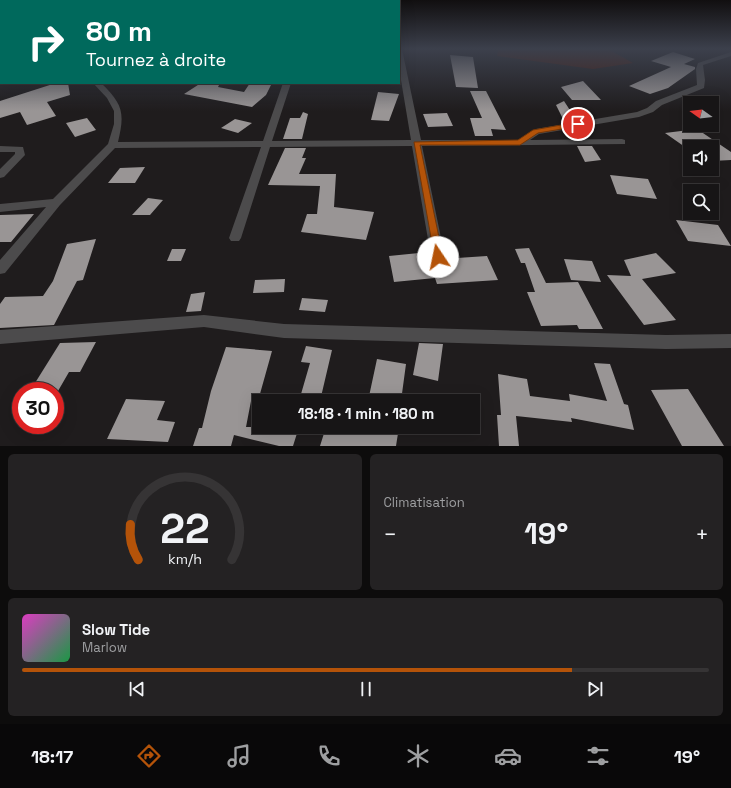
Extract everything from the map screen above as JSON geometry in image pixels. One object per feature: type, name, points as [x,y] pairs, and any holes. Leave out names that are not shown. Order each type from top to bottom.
[{"type":"street","points":[[403,70],[438,257]]},
{"type":"street","points":[[520,142],[536,132],[639,114],[650,110],[659,103],[701,86],[702,82],[700,70]]},
{"type":"street","points":[[0,269],[56,202],[112,145],[118,124],[118,111],[111,97],[98,84]]},
{"type":"street","points":[[235,238],[287,84]]},
{"type":"street","points":[[112,145],[622,142]]},
{"type":"street","points":[[0,149],[20,149],[20,155],[0,175]]},
{"type":"street","points":[[0,208],[56,202]]},
{"type":"street","points":[[0,337],[204,321],[284,330],[307,331],[651,341],[731,341]]},
{"type":"building","points":[[453,70],[475,70],[478,88],[456,87]]},
{"type":"building","points":[[665,70],[694,70],[668,88],[650,94],[629,86]]},
{"type":"building","points":[[583,81],[601,100],[572,100],[561,87]]},
{"type":"building","points":[[53,84],[68,84],[70,95],[47,102],[56,116],[27,125],[20,112],[0,118],[0,101]]},
{"type":"building","points":[[199,84],[220,84],[218,87],[244,92],[249,84],[272,84],[266,95],[252,107],[184,94]]},
{"type":"building","points":[[470,91],[486,91],[506,130],[491,129],[493,136],[475,136],[470,118],[482,118]]},
{"type":"building","points":[[378,92],[399,94],[389,121],[371,120]]},
{"type":"building","points":[[564,101],[577,121],[565,123],[556,105]]},
{"type":"building","points":[[303,112],[308,114],[302,139],[283,139],[290,118],[300,118]]},
{"type":"building","points":[[447,113],[453,126],[428,127],[423,114]]},
{"type":"building","points":[[87,118],[96,130],[75,137],[66,123]]},
{"type":"building","points":[[235,119],[252,123],[238,133],[221,128]]},
{"type":"building","points":[[581,128],[587,138],[573,138],[569,130]]},
{"type":"building","points":[[683,131],[683,132],[701,132],[713,140],[683,140],[683,146],[665,133]]},
{"type":"building","points":[[719,144],[731,152],[731,160],[719,161]]},
{"type":"building","points":[[577,146],[592,146],[601,160],[585,162]]},
{"type":"building","points":[[285,148],[306,148],[302,158],[306,158],[299,174],[336,174],[334,207],[374,212],[366,240],[301,232],[307,214],[317,214],[320,186],[268,185]]},
{"type":"building","points":[[145,167],[135,183],[108,183],[120,168]]},
{"type":"building","points":[[610,175],[648,179],[657,199],[617,194]]},
{"type":"building","points":[[148,198],[163,200],[150,215],[132,215]]},
{"type":"building","points":[[34,214],[11,242],[0,242],[0,215]]},
{"type":"building","points":[[676,220],[718,225],[731,246],[688,241]]},
{"type":"building","points":[[96,239],[83,280],[77,281],[54,325],[0,328],[0,304],[5,297],[43,296],[53,281],[67,244]]},
{"type":"building","points":[[529,248],[546,283],[578,282],[603,329],[579,329],[577,325],[541,326],[527,292],[535,292],[525,263],[521,263],[515,249]]},
{"type":"building","points":[[172,249],[186,249],[181,261],[167,261]]},
{"type":"building","points":[[454,250],[457,258],[487,256],[498,280],[437,284],[435,278],[394,282],[389,256],[429,252],[432,261],[439,263],[446,258],[445,251]]},
{"type":"building","points":[[656,253],[676,273],[642,279],[676,320],[644,325],[607,275],[631,276],[624,260]]},
{"type":"building","points":[[564,259],[592,261],[601,282],[571,280]]},
{"type":"building","points":[[285,279],[284,292],[253,293],[255,280]]},
{"type":"building","points":[[205,292],[201,311],[186,312],[191,294]]},
{"type":"building","points":[[302,298],[328,300],[325,312],[299,310]]},
{"type":"building","points":[[96,342],[80,372],[69,372],[63,382],[36,382],[60,343]]},
{"type":"building","points":[[419,343],[443,344],[438,381],[413,375]]},
{"type":"building","points":[[306,346],[332,350],[322,394],[301,394],[310,363],[301,362]]},
{"type":"building","points":[[226,347],[272,351],[260,394],[252,394],[252,401],[246,427],[252,427],[252,434],[297,434],[293,446],[279,446],[234,435],[231,446],[193,446],[199,428],[202,428],[211,391]]},
{"type":"building","points":[[377,359],[406,364],[402,394],[370,394]]},
{"type":"building","points":[[594,363],[610,364],[624,404],[628,405],[634,430],[571,418],[572,422],[516,416],[519,446],[499,446],[497,415],[501,415],[498,374],[527,379],[530,396],[570,401],[569,394],[607,401]]},
{"type":"building","points":[[688,389],[724,446],[682,446],[651,390]]},
{"type":"building","points":[[126,399],[165,401],[157,420],[175,422],[168,442],[107,439]]},
{"type":"building","points":[[324,434],[398,434],[396,446],[320,446]]},
{"type":"route","points":[[438,257],[416,143],[520,142],[536,132],[578,124]]}]
